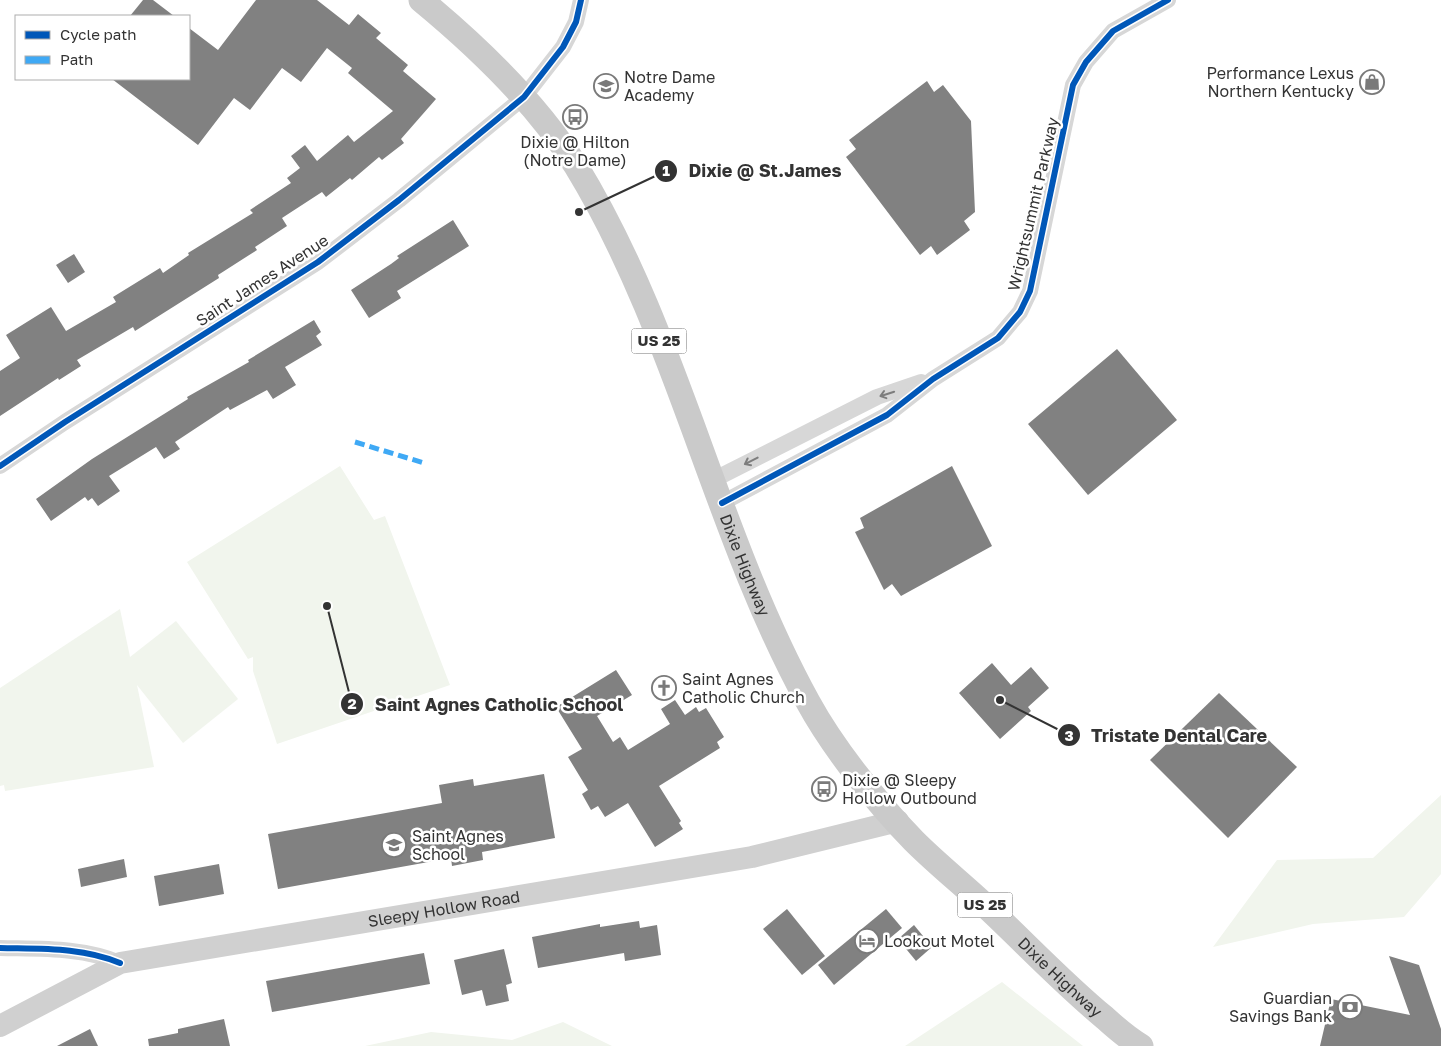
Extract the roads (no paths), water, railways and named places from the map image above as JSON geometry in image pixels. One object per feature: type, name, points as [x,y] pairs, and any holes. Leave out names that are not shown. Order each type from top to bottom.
[{"type":"main road","name":"Dixie Highway","points":[[421,0],[456,29],[524,97],[576,166],[615,238],[663,350],[764,611],[809,705],[865,783],[913,840],[992,912],[1085,1002],[1141,1046]]},
{"type":"main road","name":"Sleepy Hollow Road","points":[[0,1026],[120,963],[752,857],[898,821]]},
{"type":"street","name":"Saint James Avenue","points":[[0,466],[65,422],[318,262],[399,200],[524,97],[563,48],[576,22],[581,0]]},
{"type":"street","name":"Wrightsummit Parkway","points":[[722,503],[887,415],[933,379],[998,338],[1020,312],[1030,291],[1073,85],[1086,62],[1113,31],[1168,0]]},
{"type":"street","name":"Wrightsummit Parkway","points":[[713,480],[877,397],[933,379]]},
{"type":"street","points":[[0,948],[75,951],[102,956],[120,963]]},
{"type":"place","name":"Performance Lexus Northern Kentucky","points":[[1372,82]]},
{"type":"place","name":"Notre Dame Academy","points":[[606,86]]},
{"type":"place","name":"Dixie @ Hilton (Notre Dame)","points":[[575,117]]},
{"type":"place","name":"Dixie @ St.James","points":[[579,212]]},
{"type":"place","name":"Saint Agnes Catholic School","points":[[327,606]]},
{"type":"place","name":"Saint Agnes Catholic Church","points":[[664,688]]},
{"type":"place","name":"Tristate Dental Care","points":[[1000,700]]},
{"type":"place","name":"Dixie @ Sleepy Hollow Outbound","points":[[824,789]]},
{"type":"place","name":"Saint Agnes School","points":[[394,845]]},
{"type":"place","name":"Lookout Motel","points":[[867,941]]},
{"type":"place","name":"Guardian Savings Bank","points":[[1350,1007]]}]
